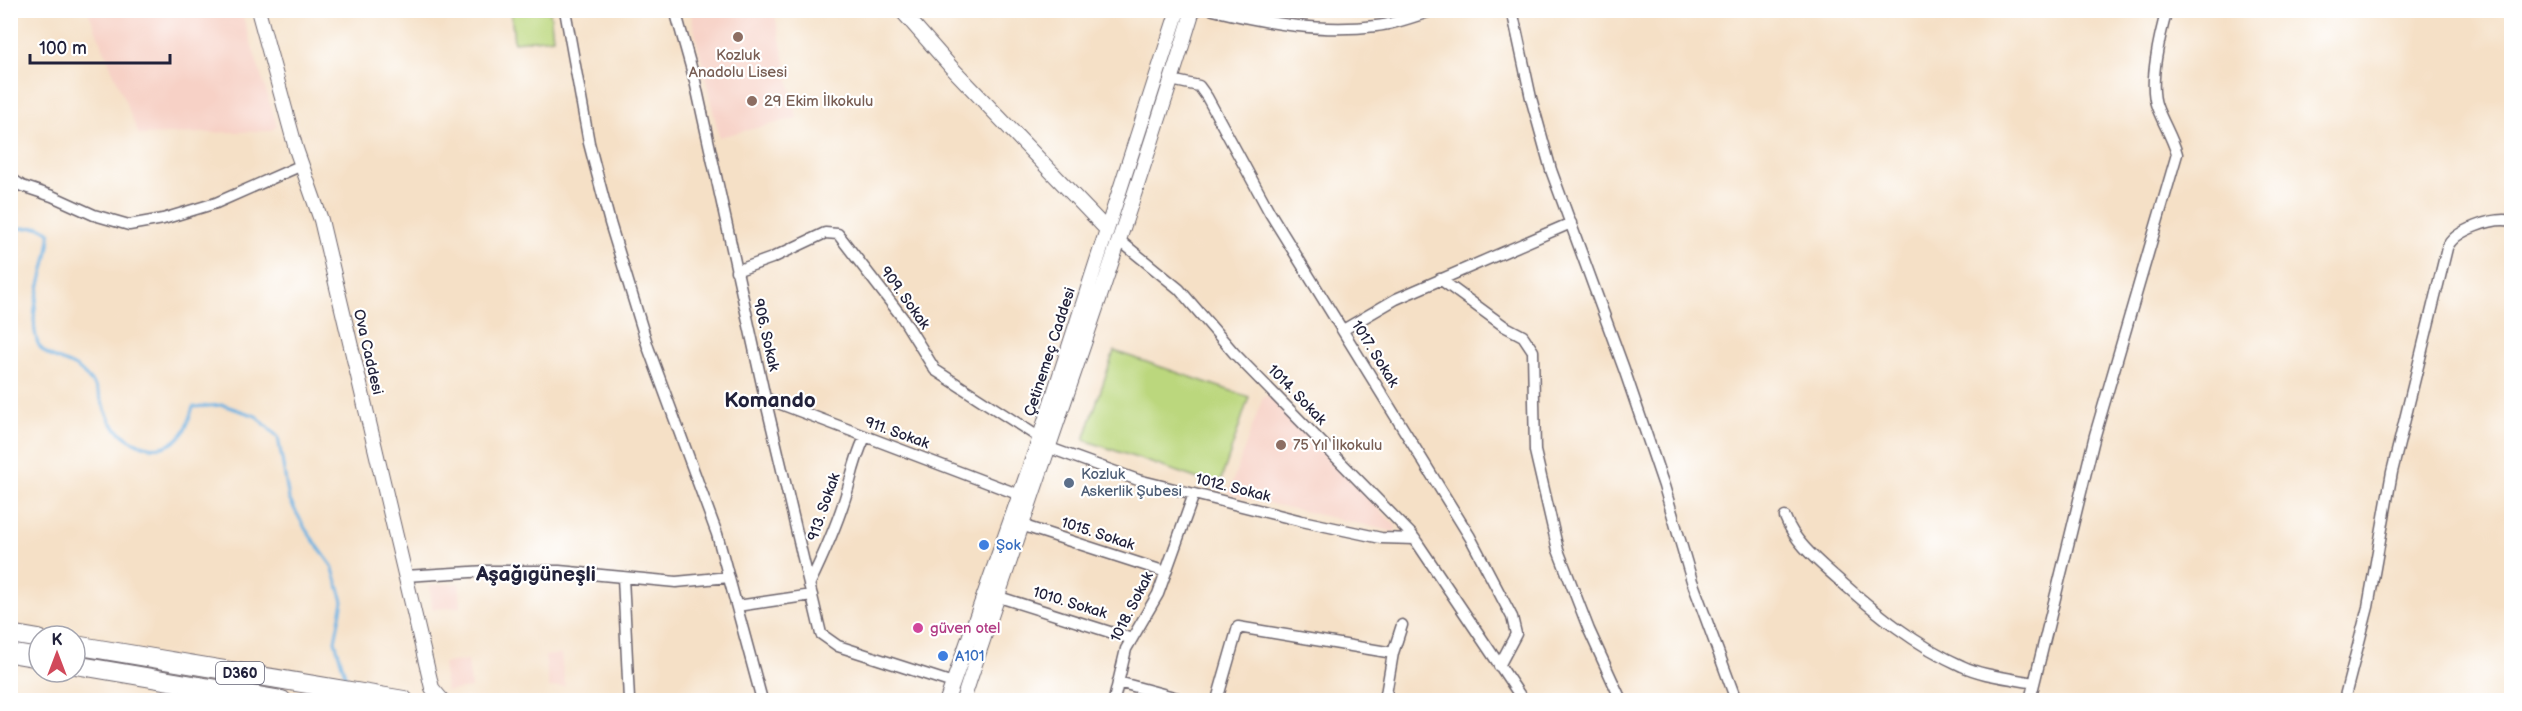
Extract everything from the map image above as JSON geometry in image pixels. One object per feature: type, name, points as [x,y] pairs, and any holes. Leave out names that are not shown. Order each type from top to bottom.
[{"type":"highway","points":[[10,634],[27,637]]},
{"type":"highway","name":"D360","points":[[87,647],[404,700]]},
{"type":"highway","points":[[10,653],[27,656]]},
{"type":"highway","name":"D360","points":[[87,666],[282,700]]},
{"type":"main road","name":"Ova Caddesi","points":[[258,10],[302,165],[321,220],[432,688],[442,700]]},
{"type":"main road","points":[[901,10],[951,68],[1107,230]]},
{"type":"main road","name":"Çetinemeç Caddesi","points":[[963,700],[999,597],[1107,230],[1178,10]]},
{"type":"main road","name":"Çetinemeç Caddesi","points":[[947,700],[1020,495],[1043,443],[1119,240],[1193,10]]},
{"type":"street","points":[[565,10],[589,143],[610,223],[648,347],[717,534],[762,700]]},
{"type":"street","name":"906. Sokak","points":[[675,10],[696,81],[736,271],[821,634],[838,646],[953,683]]},
{"type":"street","points":[[1213,10],[1257,21],[1324,28],[1378,26],[1434,10]]},
{"type":"street","points":[[1512,10],[1551,170],[1624,369],[1664,486],[1692,581],[1736,700]]},
{"type":"street","points":[[2030,700],[2095,435],[2177,154],[2167,126],[2156,106],[2157,45],[2167,10]]},
{"type":"street","name":"1017. Sokak","points":[[1171,80],[1198,86],[1207,97],[1270,213],[1470,537],[1512,617],[1516,634],[1498,666]]},
{"type":"street","points":[[10,178],[22,186],[52,196],[94,215],[129,225],[163,219],[216,202],[302,165]]},
{"type":"street","points":[[2344,700],[2368,607],[2391,472],[2447,248],[2452,238],[2460,232],[2500,220],[2511,221]]},
{"type":"street","points":[[1343,330],[1396,299],[1570,223]]},
{"type":"street","name":"909. Sokak","points":[[736,271],[772,258],[825,233],[838,234],[902,317],[935,370],[1043,443]]},
{"type":"street","name":"1014. Sokak","points":[[1119,240],[1179,289],[1234,353],[1415,539],[1522,700]]},
{"type":"street","points":[[1440,279],[1504,326],[1523,336],[1533,351],[1535,451],[1546,490],[1558,550],[1589,630],[1621,700]]},
{"type":"street","name":"911. Sokak","points":[[765,398],[1020,495]]},
{"type":"street","name":"913. Sokak","points":[[810,590],[850,481],[854,461],[865,437]]},
{"type":"street","name":"1012. Sokak","points":[[1043,443],[1138,480],[1382,538],[1415,539]]},
{"type":"street","name":"1018. Sokak","points":[[1113,700],[1126,649],[1158,594],[1194,494]]},
{"type":"street","points":[[1785,517],[1794,534],[1813,556],[1880,616],[1918,643],[1964,668],[2034,683]]},
{"type":"street","name":"1015. Sokak","points":[[1021,525],[1166,572]]},
{"type":"street","points":[[405,576],[487,571],[559,571],[676,582],[729,577]]},
{"type":"street","points":[[623,577],[629,700]]},
{"type":"street","points":[[736,606],[810,590]]},
{"type":"street","name":"1010. Sokak","points":[[999,597],[1132,639]]},
{"type":"street","points":[[1385,700],[1402,625]]},
{"type":"street","points":[[1217,700],[1238,627],[1394,653]]},
{"type":"street","points":[[1118,682],[1185,700]]},
{"type":"shaded area","points":[[88,11],[241,11],[277,126],[270,131],[139,135]]},
{"type":"shaded area","points":[[690,11],[774,11],[797,118],[719,137]]},
{"type":"shaded area","name":"75 Yıl İlkokulu","points":[[1268,396],[1396,526],[1395,532],[1228,494],[1263,397]]},
{"type":"shaded area","points":[[459,583],[461,607],[432,609],[430,585]]},
{"type":"shaded area","points":[[561,654],[565,686],[549,688],[545,656]]},
{"type":"shaded area","points":[[468,660],[471,688],[446,691],[443,663]]},
{"type":"green space","points":[[511,11],[550,11],[553,38],[514,42]]},
{"type":"green space","points":[[1114,351],[1249,397],[1219,486],[1084,440]]},
{"type":"waterway","points":[[10,229],[40,227],[50,233],[34,314],[37,341],[45,352],[76,367],[91,381],[113,425],[129,439],[147,447],[166,446],[183,433],[193,407],[223,405],[256,416],[278,437],[289,499],[306,530],[332,566],[343,601],[335,641],[348,685]]},
{"type":"place","name":"Kozluk Anadolu Lisesi","points":[[738,37]]},
{"type":"place","name":"29 Ekim İlkokulu","points":[[752,101]]},
{"type":"place","name":"75 Yıl İlkokulu","points":[[1281,445]]},
{"type":"place","name":"Kozluk Askerlik Şubesi","points":[[1069,483]]},
{"type":"place","name":"Şok","points":[[984,545]]},
{"type":"place","name":"güven otel","points":[[918,628]]},
{"type":"place","name":"A101","points":[[943,656]]},
{"type":"district","name":"Komando","points":[[770,400]]},
{"type":"district","name":"Aşağıgüneşli","points":[[536,574]]}]
